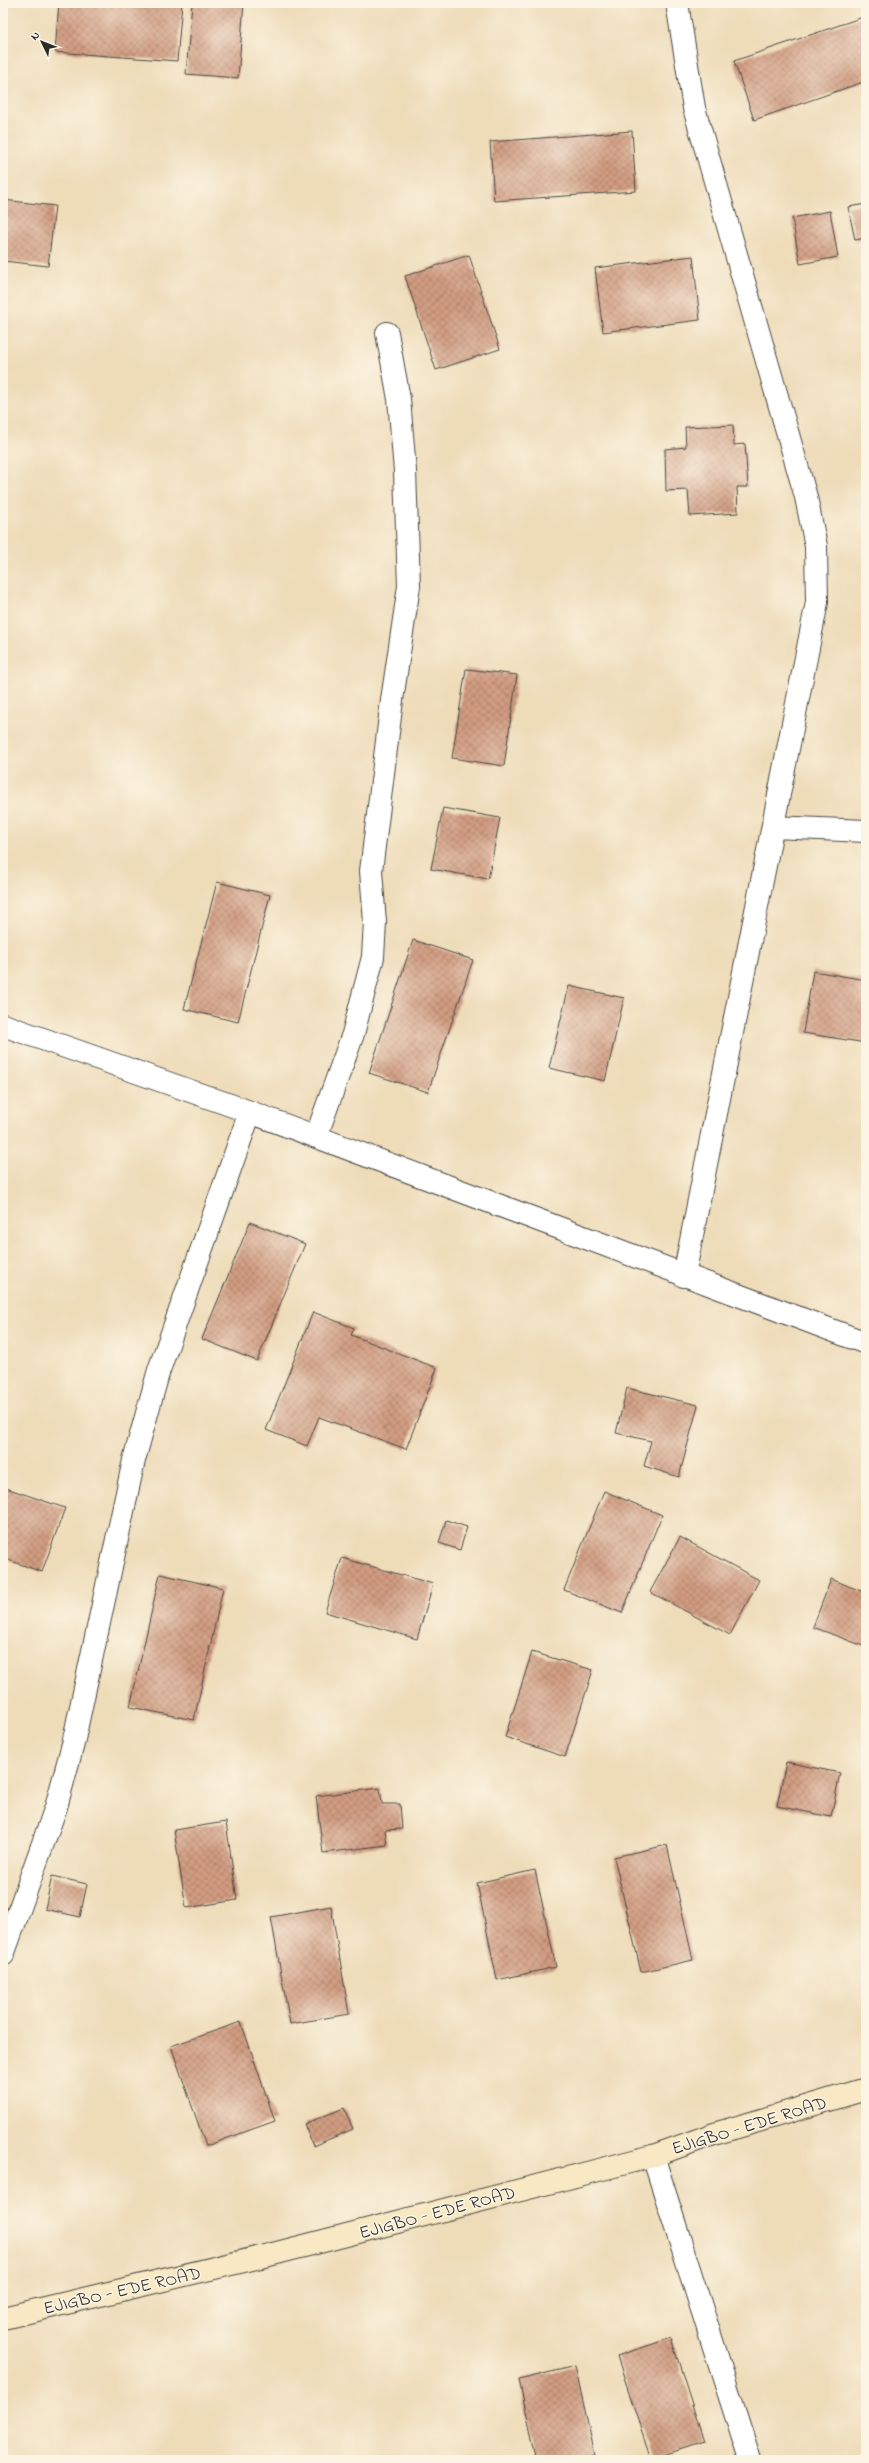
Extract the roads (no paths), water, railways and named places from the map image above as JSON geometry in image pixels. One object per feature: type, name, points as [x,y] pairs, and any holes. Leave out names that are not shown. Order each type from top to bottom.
[{"type":"main road","name":"EJIGBO - EDE ROAD","points":[[3,2318],[265,2256],[653,2156],[714,2134],[866,2089]]},
{"type":"street","points":[[677,3],[694,108],[806,497],[816,546],[817,602],[684,1276]]},
{"type":"street","points":[[316,1137],[352,1034],[373,957],[375,922],[371,872],[392,700],[409,586],[405,470],[399,406],[387,333]]},
{"type":"street","points":[[773,827],[866,831]]},
{"type":"street","points":[[3,1025],[250,1112],[866,1343]]},
{"type":"street","points":[[3,1956],[56,1807],[73,1744],[134,1460],[159,1370],[250,1112]]},
{"type":"street","points":[[653,2156],[750,2460]]}]
